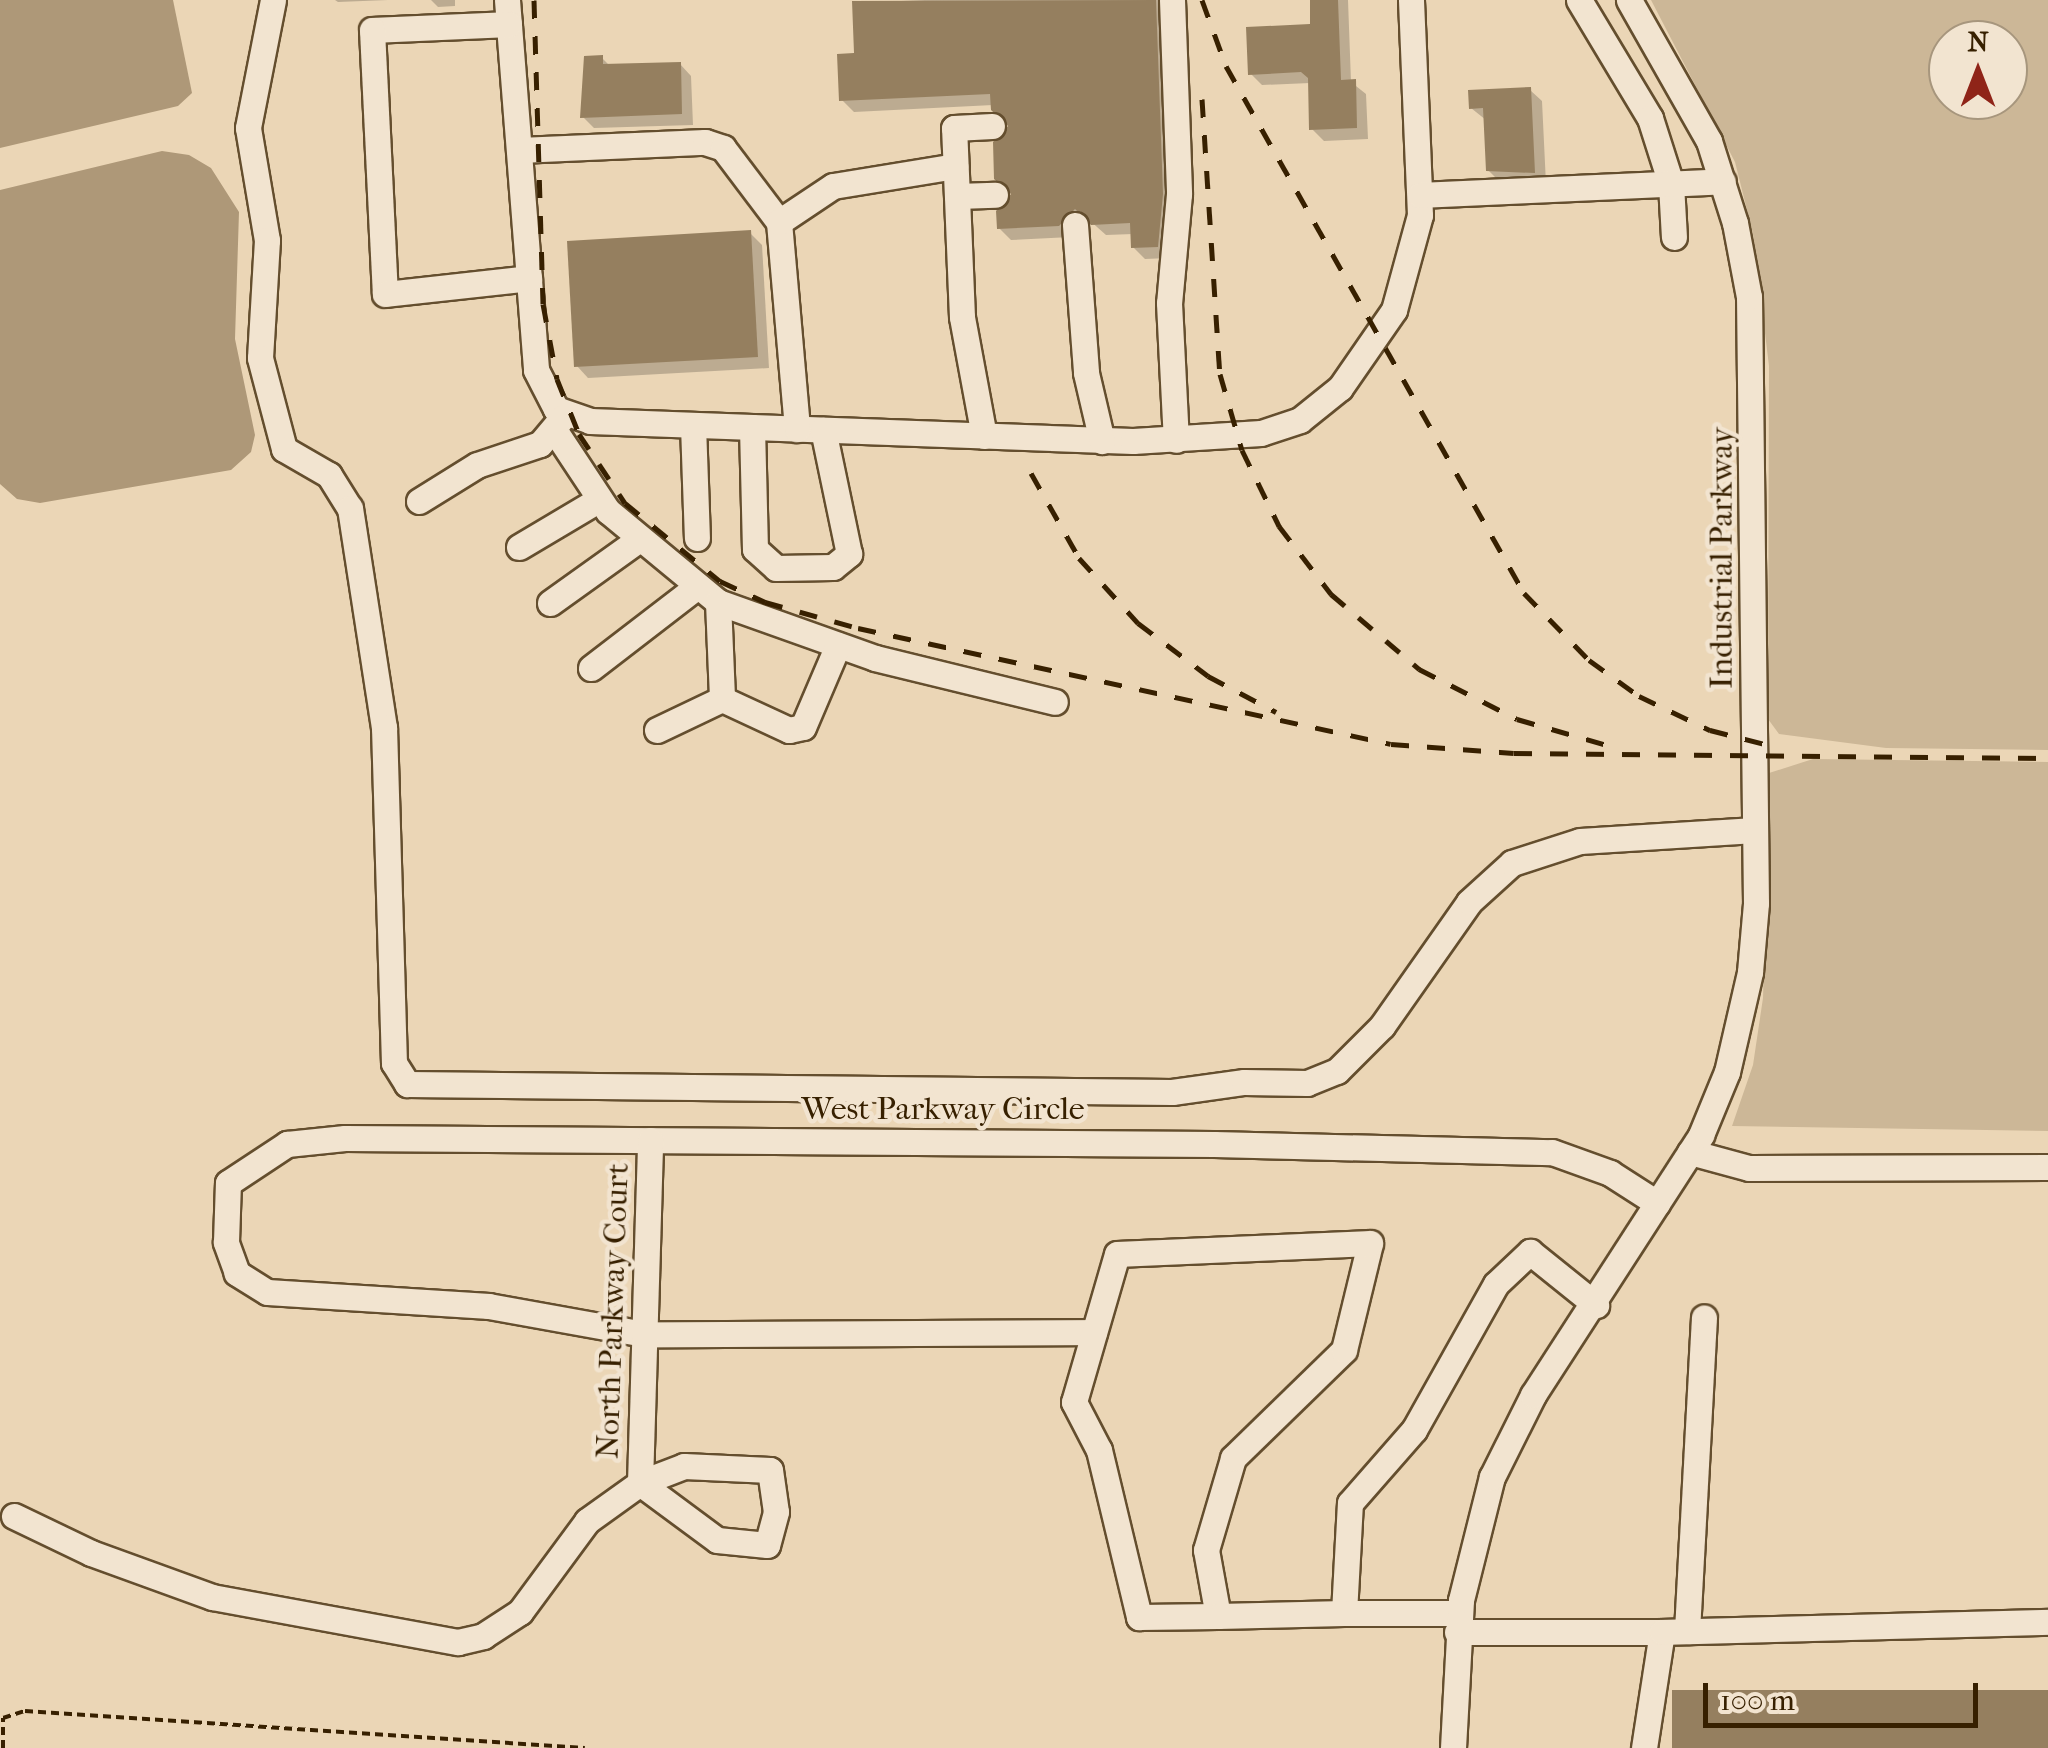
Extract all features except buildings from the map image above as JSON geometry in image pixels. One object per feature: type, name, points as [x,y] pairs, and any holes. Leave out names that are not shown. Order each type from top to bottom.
[{"type":"street","points":[[273,0],[248,128],[267,240],[260,358],[284,448],[329,475],[350,508],[384,726],[394,1063],[407,1084],[1172,1092],[1244,1082],[1306,1083],[1336,1071],[1382,1026],[1468,902],[1512,863],[1580,840],[1755,830]]},
{"type":"street","points":[[1172,0],[1179,194],[1169,303],[1176,440]]},
{"type":"street","points":[[419,501],[466,470],[531,448],[559,423],[1102,441],[1176,440],[1274,430],[1328,400],[1394,310],[1414,255],[1420,195],[1411,0]]},
{"type":"street","points":[[1579,0],[1635,86],[1671,184],[1674,238]]},
{"type":"street","name":"Industrial Parkway","points":[[1453,1748],[1458,1622],[1473,1538],[1505,1448],[1533,1394],[1596,1305],[1695,1143],[1726,1072],[1750,972],[1755,830],[1752,330],[1723,181],[1682,84],[1628,0]]},
{"type":"street","points":[[529,278],[385,294],[372,30],[508,12],[538,381],[598,500],[638,540],[695,588],[718,602],[838,645],[1055,702]]},
{"type":"street","points":[[984,436],[964,346],[954,128],[992,126]]},
{"type":"street","points":[[519,150],[712,142],[727,153],[778,222],[810,430],[848,554],[833,567],[776,568],[760,560],[756,549],[752,427]]},
{"type":"street","points":[[778,222],[833,186],[956,166]]},
{"type":"street","points":[[1420,195],[1723,181]]},
{"type":"street","points":[[956,196],[995,195]]},
{"type":"street","points":[[1075,225],[1086,372],[1102,441]]},
{"type":"street","points":[[693,425],[698,538]]},
{"type":"street","points":[[519,547],[598,500]]},
{"type":"street","points":[[550,603],[638,540]]},
{"type":"street","points":[[591,668],[695,588]]},
{"type":"street","points":[[718,602],[722,699]]},
{"type":"street","points":[[722,699],[783,728],[803,726],[838,645]]},
{"type":"street","points":[[657,730],[722,699]]},
{"type":"street","name":"West Parkway Circle","points":[[644,1334],[489,1306],[268,1292],[238,1273],[226,1242],[228,1183],[287,1144],[344,1138],[1552,1152],[1610,1172],[1657,1203]]},
{"type":"street","name":"North Parkway Court","points":[[640,1484],[650,1140]]},
{"type":"street","points":[[1695,1143],[1749,1168],[2048,1167]]},
{"type":"street","points":[[1218,1616],[1206,1550],[1234,1458],[1344,1350],[1370,1243],[1117,1254],[1074,1402],[1099,1450],[1139,1617],[1218,1616],[1344,1613],[1674,1631],[2048,1622]]},
{"type":"street","points":[[1344,1613],[1350,1503],[1414,1430],[1496,1284],[1530,1252],[1596,1305]]},
{"type":"street","points":[[1644,1748],[1674,1631],[1704,1317]]},
{"type":"street","points":[[644,1334],[1094,1332]]},
{"type":"street","points":[[14,1516],[91,1553],[212,1596],[458,1642],[483,1636],[520,1612],[586,1521],[640,1484],[684,1466],[770,1470],[776,1512],[767,1545],[717,1540],[640,1484]]},
{"type":"path","points":[[2,1748],[3,1718],[25,1711],[585,1748]]},
{"type":"shaded area","points":[[0,0],[173,0],[192,93],[178,106],[0,148]]},
{"type":"shaded area","points":[[1651,0],[2048,0],[2048,750],[1886,748],[1779,734],[1768,719],[1769,366],[1753,234],[1735,162]]},
{"type":"shaded area","points":[[162,151],[189,155],[211,168],[239,212],[235,339],[255,435],[251,452],[231,470],[40,503],[17,499],[0,484],[0,190]]},
{"type":"shaded area","points":[[1813,759],[2048,762],[2048,1131],[1732,1126],[1753,1065],[1763,998],[1769,773]]},
{"type":"railway","points":[[534,0],[543,304],[557,379],[579,434],[625,503],[720,581],[765,602],[858,628],[1391,744],[1514,753],[2048,758]]},
{"type":"railway","points":[[1202,0],[1226,66],[1524,593],[1589,660],[1639,696],[1710,730],[1773,746]]},
{"type":"railway","points":[[1202,99],[1220,374],[1242,450],[1279,526],[1331,594],[1419,669],[1517,719],[1607,745]]},
{"type":"railway","points":[[1031,473],[1079,558],[1138,623],[1208,676],[1276,712]]}]
